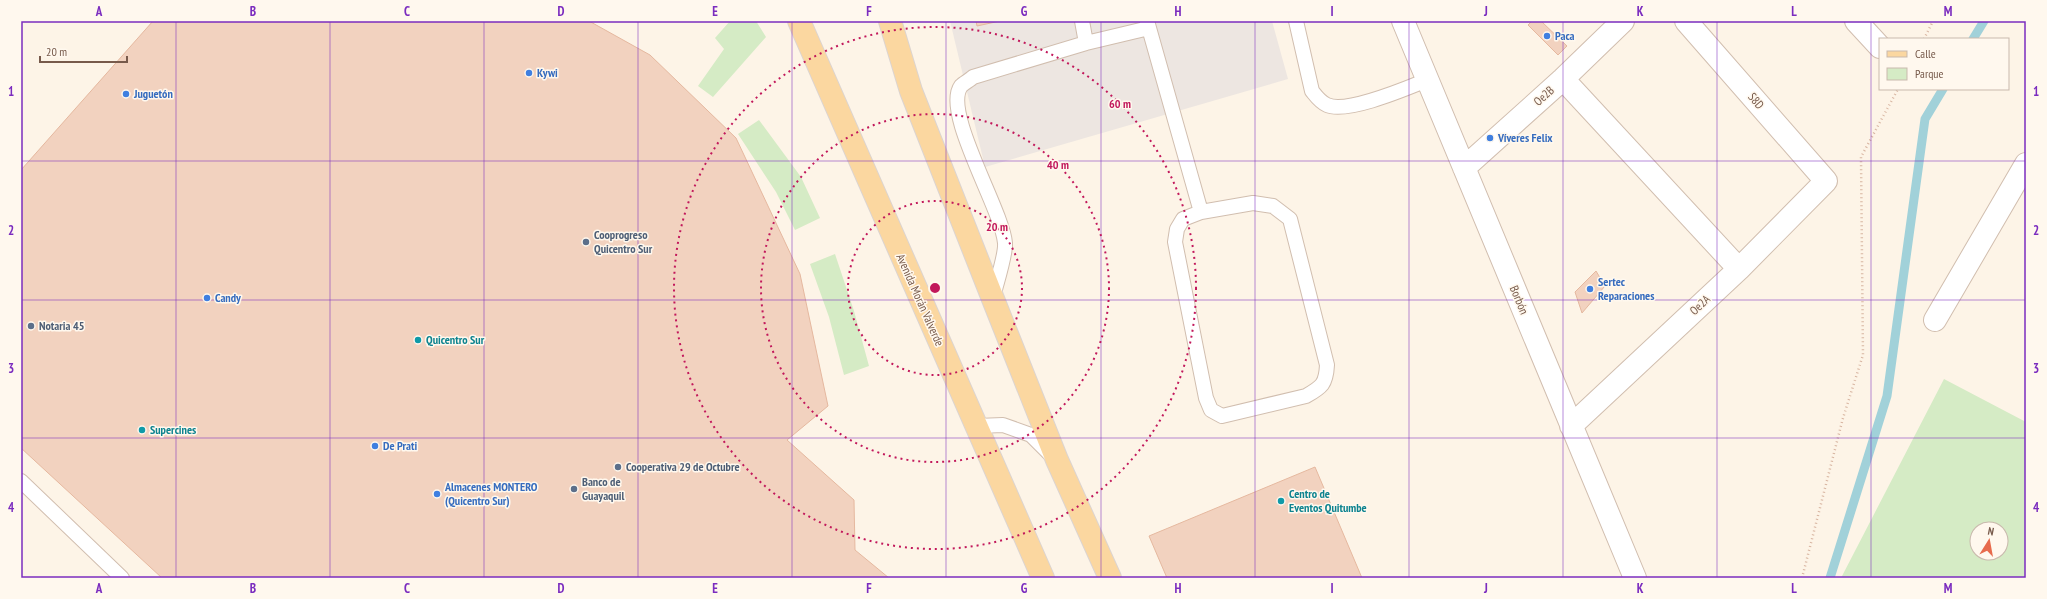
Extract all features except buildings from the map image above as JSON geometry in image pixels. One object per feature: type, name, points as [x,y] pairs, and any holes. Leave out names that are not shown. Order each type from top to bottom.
[{"type":"main road","name":"Avenida Morán Valverde","points":[[799,21],[1043,578]]},
{"type":"main road","points":[[890,21],[911,91],[993,299],[1057,460],[1110,578]]},
{"type":"street","name":"Borbón","points":[[1403,21],[1635,578]]},
{"type":"street","name":"Oe2B","points":[[1464,168],[1563,79],[1623,21]]},
{"type":"street","name":"S8D","points":[[1686,21],[1826,181]]},
{"type":"street","points":[[1856,21],[1879,46]]},
{"type":"street","points":[[1563,79],[1739,269]]},
{"type":"street","points":[[1935,320],[2026,164]]},
{"type":"street","name":"Oe2A","points":[[1571,426],[1739,269],[1826,181]]},
{"type":"lane","points":[[1082,21],[1086,43]]},
{"type":"lane","points":[[1296,21],[1312,91],[1318,100],[1328,106],[1358,104],[1397,93],[1427,80]]},
{"type":"lane","points":[[993,299],[1005,244],[997,215],[965,138],[958,109],[958,94],[961,86],[973,77],[1148,25],[1201,212]]},
{"type":"lane","points":[[1253,203],[1273,206],[1290,219],[1327,365],[1326,379],[1317,390],[1306,396],[1222,416],[1211,410],[1206,398],[1175,242],[1177,229],[1183,219],[1201,212],[1253,203]]},
{"type":"lane","points":[[977,426],[1003,425],[1031,435],[1057,460]]},
{"type":"lane","points":[[21,481],[122,578]]},
{"type":"path","points":[[1924,38],[1933,21]]},
{"type":"path","points":[[1802,578],[1843,418],[1863,356],[1861,157],[1897,90]]},
{"type":"shaded area","points":[[950,21],[1272,21],[1288,79],[985,167]]},
{"type":"green space","points":[[730,21],[756,21],[766,37],[713,97],[698,86],[724,49],[715,38]]},
{"type":"green space","points":[[759,120],[801,177],[820,218],[795,230],[776,192],[738,134]]},
{"type":"green space","points":[[835,254],[854,311],[869,366],[844,375],[829,317],[810,264]]},
{"type":"green space","points":[[1944,379],[2026,422],[2026,578],[1841,578]]},
{"type":"waterway","points":[[1974,38],[1984,21]]},
{"type":"waterway","points":[[1830,578],[1887,396],[1925,119],[1942,90]]},
{"type":"place","name":"Paca","points":[[1547,36]]},
{"type":"place","name":"Kywi","points":[[529,73]]},
{"type":"place","name":"Juguetón","points":[[126,94]]},
{"type":"place","name":"Víveres Felix","points":[[1490,138]]},
{"type":"place","name":"Cooprogreso Quicentro Sur","points":[[586,242]]},
{"type":"place","name":"Sertec Reparaciones","points":[[1590,289]]},
{"type":"place","name":"Candy","points":[[207,298]]},
{"type":"place","name":"Notaria 45","points":[[31,326]]},
{"type":"place","name":"Quicentro Sur","points":[[418,340]]},
{"type":"place","name":"Supercines","points":[[142,430]]},
{"type":"place","name":"De Prati","points":[[375,446]]},
{"type":"place","name":"Cooperativa 29 de Octubre","points":[[618,467]]},
{"type":"place","name":"Banco de Guayaquil","points":[[574,489]]},
{"type":"place","name":"Almacenes MONTERO (Quicentro Sur)","points":[[437,494]]},
{"type":"place","name":"Centro de Eventos Quitumbe","points":[[1281,501]]}]
